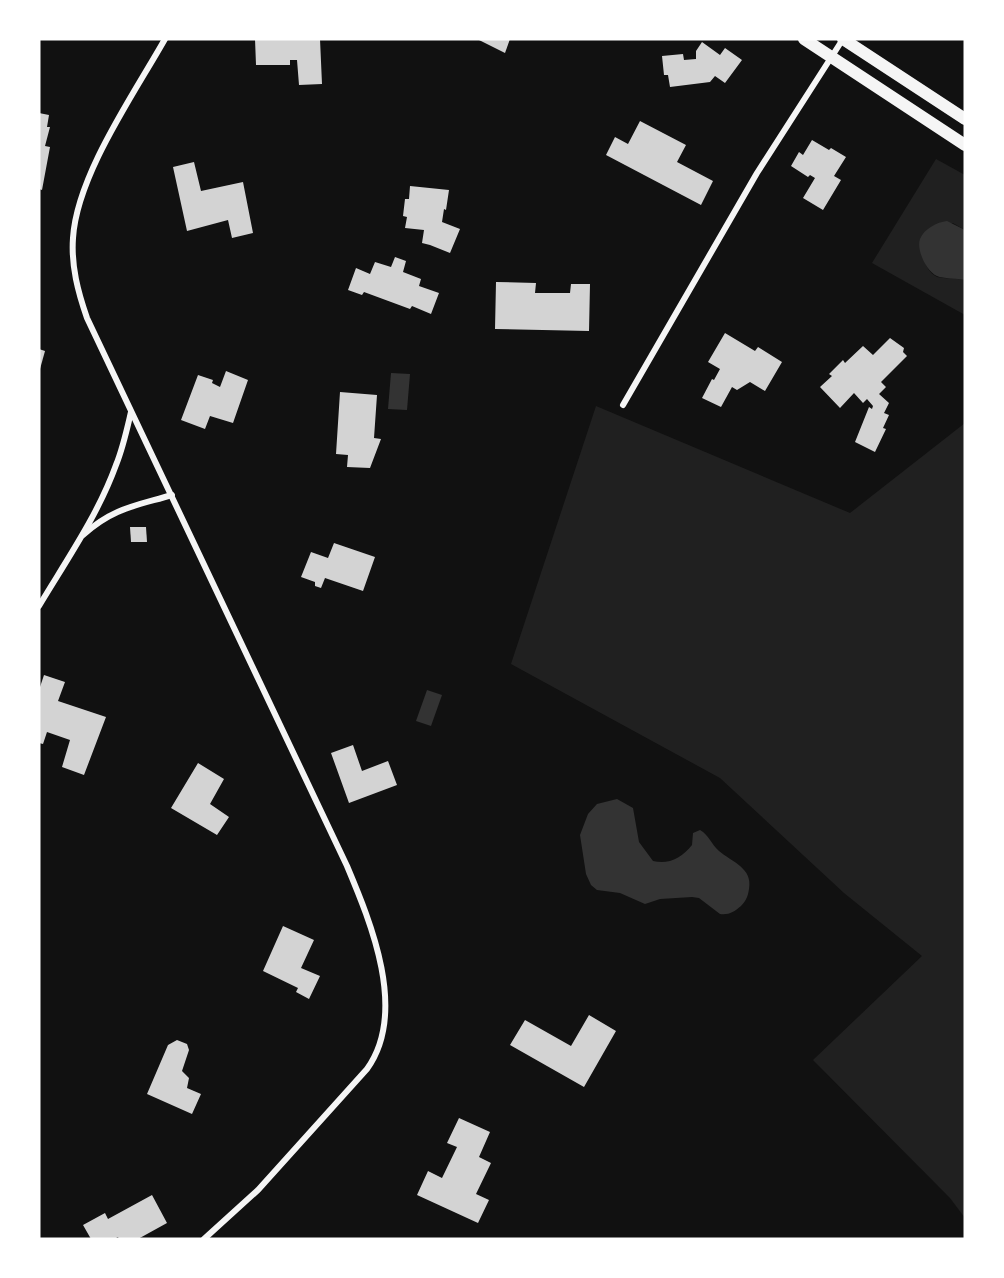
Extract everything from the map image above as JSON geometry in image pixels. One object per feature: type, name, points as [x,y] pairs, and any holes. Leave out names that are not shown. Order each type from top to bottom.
[{"type":"main road","points":[[804,39],[965,145]]},
{"type":"main road","points":[[843,39],[965,119]]},
{"type":"street","points":[[165,39],[118,120],[97,161],[79,206],[73,238],[75,278],[84,311],[347,866],[372,935],[385,990],[381,1038],[372,1061],[251,1198],[204,1239]]},
{"type":"street","points":[[623,405],[757,173],[843,39]]},
{"type":"street","points":[[39,606],[80,537],[116,465],[131,412]]},
{"type":"street","points":[[80,537],[111,513],[172,495]]},
{"type":"shaded area","points":[[936,159],[965,175],[965,230],[953,223],[931,230],[923,236],[921,248],[927,266],[934,275],[940,278],[965,280],[965,315],[872,263]]},
{"type":"shaded area","points":[[947,221],[965,230],[965,280],[943,278],[933,274],[921,254],[919,244],[924,232]]},
{"type":"shaded area","points":[[391,373],[410,374],[407,410],[388,409]]},
{"type":"shaded area","points":[[596,406],[850,513],[965,423],[965,1218],[950,1198],[813,1060],[922,956],[844,893],[720,778],[511,664]]},
{"type":"shaded area","points":[[427,690],[442,695],[431,726],[416,721]]},
{"type":"shaded area","points":[[617,799],[633,808],[639,842],[653,861],[664,862],[679,857],[692,845],[693,833],[700,830],[703,832],[719,851],[740,866],[748,876],[749,892],[743,904],[731,913],[720,914],[699,898],[660,899],[645,904],[620,893],[597,890],[591,885],[586,874],[580,835],[588,814],[597,804]]},
{"type":"building","points":[[255,39],[320,39],[322,84],[299,85],[297,60],[290,60],[290,65],[256,65]]},
{"type":"building","points":[[477,39],[510,39],[505,53]]},
{"type":"building","points":[[702,42],[720,55],[725,48],[742,60],[725,83],[715,76],[710,82],[670,87],[668,75],[664,75],[662,56],[683,54],[684,60],[696,59],[696,51]]},
{"type":"building","points":[[39,113],[49,115],[47,127],[50,127],[45,146],[50,147],[42,190],[39,189]]},
{"type":"building","points":[[640,121],[686,145],[677,162],[713,181],[701,205],[606,155],[615,137],[628,144]]},
{"type":"building","points":[[812,140],[846,157],[834,176],[841,180],[823,210],[803,198],[815,178],[810,175],[808,177],[791,166],[799,152],[803,155]]},
{"type":"building","points":[[194,162],[201,191],[243,182],[253,233],[232,238],[228,220],[187,231],[173,167]]},
{"type":"building","points":[[410,186],[449,190],[442,222],[460,229],[450,253],[422,243],[424,230],[405,228],[407,217],[403,216],[405,199],[409,199]]},
{"type":"building","points":[[395,257],[406,261],[403,272],[421,279],[419,286],[439,293],[431,314],[412,306],[410,309],[364,292],[362,295],[348,290],[356,268],[370,274],[375,262],[391,267]]},
{"type":"building","points":[[496,282],[536,283],[535,293],[570,293],[571,284],[590,284],[589,331],[495,329]]},
{"type":"building","points":[[725,333],[755,351],[758,347],[782,362],[765,391],[750,382],[737,390],[732,387],[721,407],[702,398],[720,369],[708,362]]},
{"type":"building","points":[[890,338],[904,348],[903,352],[907,356],[881,382],[886,387],[879,394],[889,403],[884,413],[889,415],[883,428],[886,429],[875,452],[855,442],[869,407],[872,409],[873,406],[867,399],[863,403],[854,393],[840,408],[820,387],[832,376],[829,374],[843,360],[845,363],[863,346],[873,355]]},
{"type":"building","points":[[39,349],[45,351],[40,369],[39,369]]},
{"type":"building","points":[[226,371],[248,380],[233,423],[210,416],[205,429],[181,420],[198,375],[213,380],[212,383],[220,387]]},
{"type":"building","points":[[340,392],[377,395],[374,438],[381,439],[370,468],[347,467],[348,455],[336,454]]},
{"type":"building","points":[[130,527],[146,527],[147,542],[131,542]]},
{"type":"building","points":[[334,543],[375,557],[363,591],[325,578],[321,588],[315,586],[315,582],[301,577],[311,552],[328,558]]},
{"type":"building","points":[[44,675],[65,682],[58,701],[106,717],[84,775],[62,767],[70,740],[47,732],[43,744],[39,743],[39,690]]},
{"type":"building","points":[[353,745],[362,771],[388,761],[397,785],[349,803],[331,753]]},
{"type":"building","points":[[198,763],[224,779],[210,804],[229,817],[217,835],[171,808]]},
{"type":"building","points":[[283,926],[314,940],[301,968],[320,976],[309,999],[296,992],[298,988],[263,971]]},
{"type":"building","points":[[589,1015],[616,1031],[584,1087],[510,1045],[525,1020],[571,1046]]},
{"type":"building","points":[[177,1040],[187,1044],[189,1050],[182,1071],[189,1078],[187,1088],[201,1094],[192,1114],[147,1094],[168,1045]]},
{"type":"building","points":[[459,1118],[490,1132],[479,1157],[491,1163],[476,1194],[489,1200],[478,1223],[417,1195],[428,1171],[442,1178],[457,1147],[447,1143]]},
{"type":"building","points":[[152,1195],[167,1223],[138,1239],[119,1239],[118,1237],[91,1239],[83,1225],[105,1213],[108,1219]]}]
